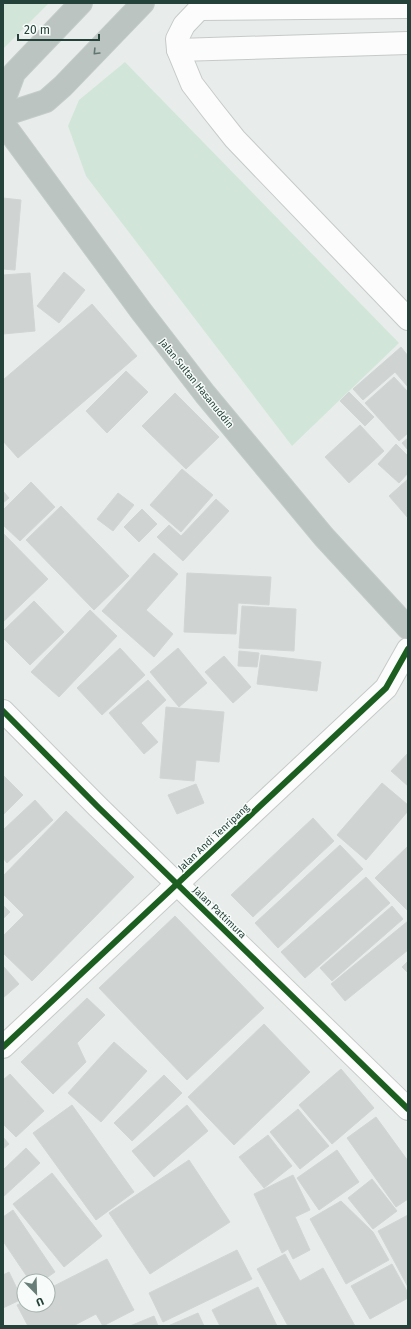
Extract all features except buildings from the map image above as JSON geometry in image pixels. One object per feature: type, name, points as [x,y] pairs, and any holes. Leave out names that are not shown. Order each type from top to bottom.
[{"type":"highway","points":[[3,103],[14,73],[81,3]]},
{"type":"highway","points":[[3,115],[46,101],[63,86],[142,3]]},
{"type":"highway","name":"Jalan Sultan Hasanuddin","points":[[3,123],[141,311],[205,394],[324,537],[408,628]]},
{"type":"street","points":[[408,7],[202,6],[184,25],[177,39],[178,50],[192,84],[235,138],[408,319]]},
{"type":"street","points":[[178,50],[408,43]]},
{"type":"street","name":"Jalan Andi Tenripang","points":[[3,1047],[386,688],[408,649]]},
{"type":"street","name":"Jalan Pattimura","points":[[3,711],[98,807],[408,1109]]},
{"type":"green space","points":[[3,3],[49,3],[3,49]]},
{"type":"green space","points":[[125,62],[399,343],[292,446],[86,176],[68,126],[79,100]]},
{"type":"cycle path","points":[[3,1047],[386,688],[408,649]]},
{"type":"cycle path","points":[[3,711],[98,807],[408,1109]]}]
